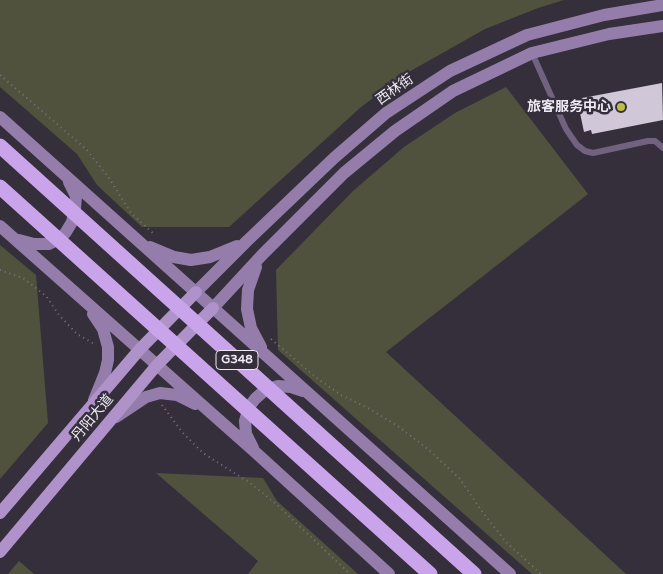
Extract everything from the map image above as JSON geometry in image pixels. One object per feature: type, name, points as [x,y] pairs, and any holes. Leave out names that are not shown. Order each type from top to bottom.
[{"type":"highway","name":"G348","points":[[0,146],[474,574]]},
{"type":"highway","name":"G348","points":[[0,187],[430,574]]},
{"type":"main road","name":"丹阳大道","points":[[0,512],[140,349],[196,292]]},
{"type":"main road","name":"丹阳大道","points":[[0,552],[158,365],[213,308]]},
{"type":"street","name":"西林街","points":[[196,292],[247,240],[334,158],[386,113],[450,71],[528,35],[604,15],[663,5]]},
{"type":"street","points":[[213,308],[262,255],[344,173],[395,131],[453,90],[532,53],[609,34],[663,26]]},
{"type":"street","points":[[0,117],[510,574]]},
{"type":"street","points":[[14,239],[34,244],[49,244],[61,238],[72,222],[75,209],[76,196],[66,177]]},
{"type":"street","points":[[0,226],[158,365],[389,574]]},
{"type":"street","points":[[134,238],[174,257],[191,260],[210,257],[230,250],[247,240]]},
{"type":"street","points":[[262,255],[248,290],[247,309],[251,328],[266,356]]},
{"type":"street","points":[[84,299],[103,329],[108,347],[105,373],[90,407]]},
{"type":"street","points":[[254,451],[246,434],[245,421],[249,407],[255,399],[265,390],[278,386],[291,387],[305,392]]},
{"type":"street","points":[[110,421],[146,397],[160,393],[177,395],[218,419]]},
{"type":"lane","points":[[532,53],[566,129],[577,146],[592,153],[655,141],[663,148]]},
{"type":"path","points":[[0,75],[86,149],[109,178],[132,213],[157,236]]},
{"type":"path","points":[[0,270],[23,278],[46,296],[59,315],[77,334],[95,344],[108,347]]},
{"type":"path","points":[[267,335],[318,379],[399,427],[430,450],[460,479],[506,542],[542,574]]},
{"type":"path","points":[[160,393],[161,404],[182,432],[203,453],[275,503],[350,574]]},
{"type":"green space","points":[[0,0],[564,0],[485,29],[407,73],[361,107],[229,227],[142,227],[97,185],[77,154],[0,87]]},
{"type":"green space","points":[[506,87],[588,194],[386,352],[626,574],[532,574],[278,350],[276,270],[353,191],[404,147],[455,113]]},
{"type":"green space","points":[[0,245],[36,275],[48,423],[0,479]]},
{"type":"green space","points":[[156,473],[263,478],[277,501],[358,574],[248,574],[258,561]]},
{"type":"green space","points":[[19,561],[34,574],[8,574]]},
{"type":"building","name":"旅客服务中心","points":[[662,83],[663,120],[592,134],[591,130],[584,132],[577,99]]},
{"type":"place","name":"旅客服务中心","points":[[621,107]]}]
